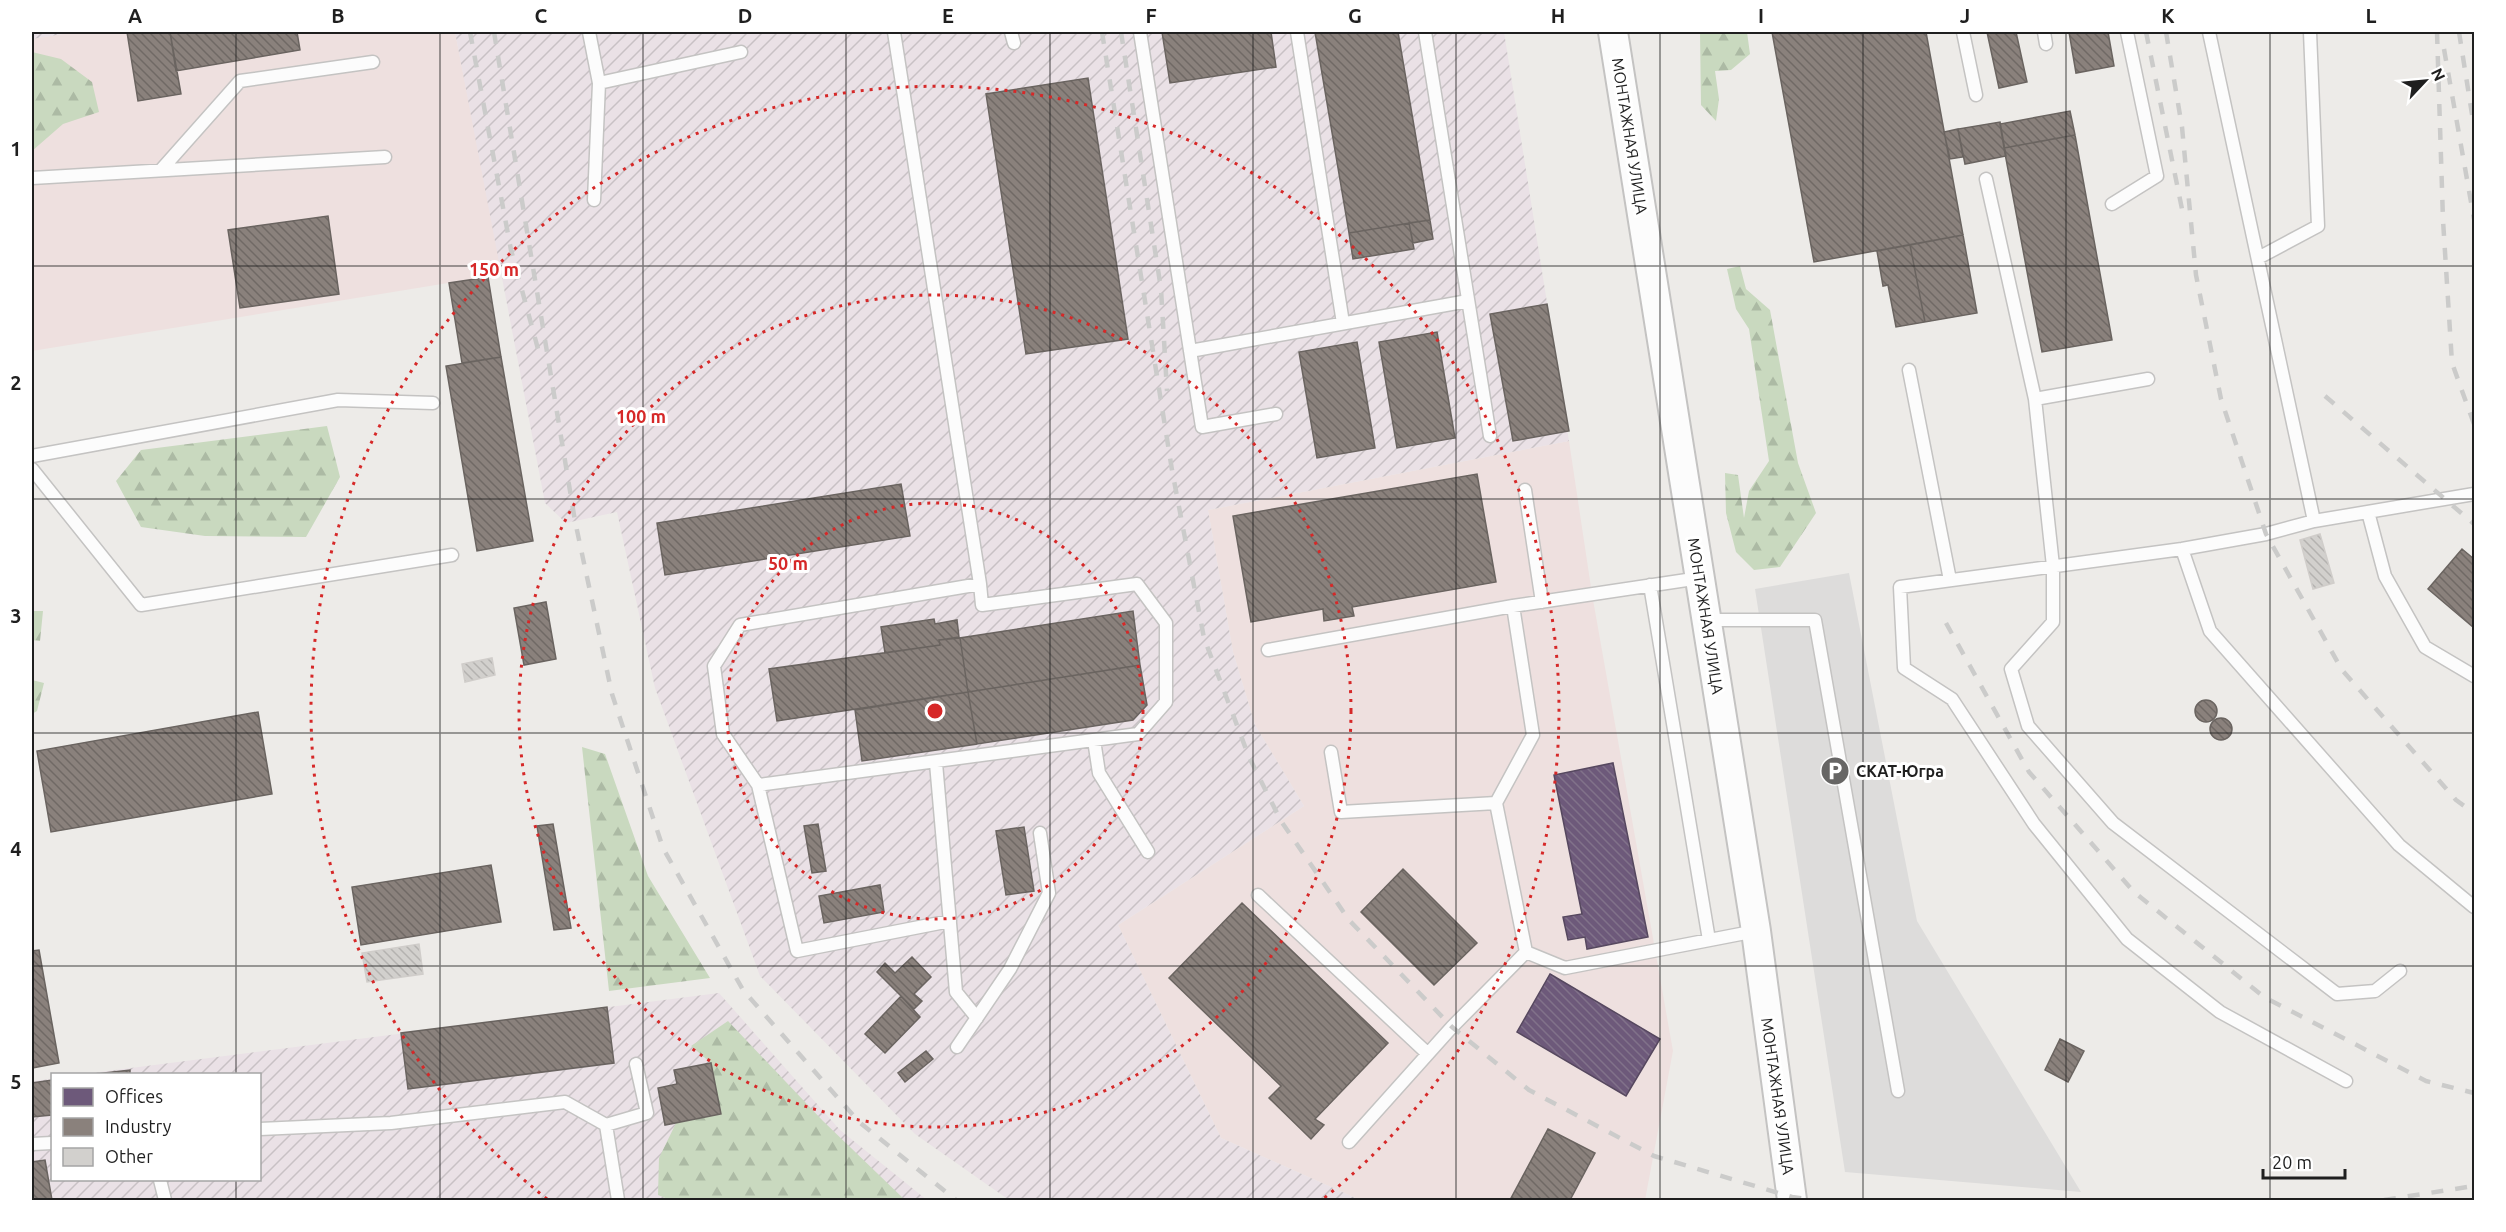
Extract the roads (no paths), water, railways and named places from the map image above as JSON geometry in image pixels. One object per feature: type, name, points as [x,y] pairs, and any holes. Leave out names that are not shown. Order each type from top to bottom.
[{"type":"street","name":"МОНТАЖНАЯ УЛИЦА","points":[[1613,32],[1756,931],[1792,1200]]},
{"type":"lane","points":[[589,32],[599,83],[594,200]]},
{"type":"lane","points":[[758,785],[936,763],[1138,734],[1166,702],[1167,623],[1137,584],[982,605],[894,32]]},
{"type":"lane","points":[[1140,32],[1202,427],[1276,414]]},
{"type":"lane","points":[[1297,32],[1343,323]]},
{"type":"lane","points":[[1425,32],[1490,436]]},
{"type":"lane","points":[[1964,32],[1976,95]]},
{"type":"lane","points":[[2112,204],[2157,176],[2127,32]]},
{"type":"lane","points":[[2209,32],[2314,521]]},
{"type":"lane","points":[[2259,258],[2318,226],[2310,32]]},
{"type":"lane","points":[[599,83],[741,52]]},
{"type":"lane","points":[[161,170],[240,81],[374,62]]},
{"type":"lane","points":[[32,178],[385,157]]},
{"type":"lane","points":[[1986,179],[2035,399],[2052,566],[2053,622],[2011,669],[2028,726],[2113,823],[2337,994],[2375,991],[2400,971]]},
{"type":"lane","points":[[1190,351],[1468,300]]},
{"type":"lane","points":[[1909,370],[1950,580]]},
{"type":"lane","points":[[2035,399],[2148,379]]},
{"type":"lane","points":[[32,456],[338,400],[433,403]]},
{"type":"lane","points":[[32,470],[141,605],[452,555]]},
{"type":"lane","points":[[1525,490],[1542,602]]},
{"type":"lane","points":[[2346,1081],[2220,1012],[2127,939],[2034,824],[1952,699],[1904,668],[1900,587],[2182,549],[2266,534],[2314,521],[2475,494]]},
{"type":"lane","points":[[2368,512],[2385,576],[2425,647],[2475,676]]},
{"type":"lane","points":[[2182,549],[2210,632],[2399,845],[2475,907]]},
{"type":"lane","points":[[1268,650],[1513,606],[1700,578]]},
{"type":"lane","points":[[951,921],[797,951],[758,785],[723,734],[714,666],[740,625],[980,584]]},
{"type":"lane","points":[[1650,585],[1709,940]]},
{"type":"lane","points":[[1513,606],[1533,735],[1496,803],[1526,952]]},
{"type":"lane","points":[[1707,620],[1815,620],[1898,1091]]},
{"type":"lane","points":[[1094,740],[1099,773],[1148,852]]},
{"type":"lane","points":[[1331,752],[1341,812],[1496,803]]},
{"type":"lane","points":[[936,763],[956,992],[976,1018]]},
{"type":"lane","points":[[957,1047],[1010,969],[1049,893],[1040,833]]},
{"type":"lane","points":[[1258,895],[1428,1054]]},
{"type":"lane","points":[[1526,952],[1565,969],[1756,931]]},
{"type":"lane","points":[[1349,1142],[1428,1054],[1526,952]]},
{"type":"lane","points":[[261,1129],[391,1123],[565,1102],[606,1125],[647,1113],[636,1064]]},
{"type":"lane","points":[[606,1125],[618,1200]]},
{"type":"lane","points":[[32,1144],[51,1143]]},
{"type":"lane","points":[[160,1181],[165,1200]]},
{"type":"railway","points":[[470,32],[511,250],[541,360]]},
{"type":"railway","points":[[494,32],[575,521],[612,694],[663,848],[743,990],[859,1122],[956,1200]]},
{"type":"railway","points":[[1102,32],[1172,470],[1204,638],[1249,757],[1281,821],[1349,920],[1452,1027],[1529,1090],[1654,1156],[1792,1197],[1813,1200]]},
{"type":"railway","points":[[1121,32],[1161,289],[1167,391]]},
{"type":"railway","points":[[2146,32],[2183,214]]},
{"type":"railway","points":[[2166,32],[2182,127],[2196,275],[2221,399],[2266,534],[2342,670],[2456,800],[2474,813]]},
{"type":"railway","points":[[2437,32],[2443,220],[2452,363],[2474,424]]},
{"type":"railway","points":[[2459,32],[2474,127]]},
{"type":"railway","points":[[2444,49],[2474,219]]},
{"type":"railway","points":[[2325,396],[2474,524]]},
{"type":"railway","points":[[1946,623],[2029,772],[2134,892],[2264,997],[2426,1081],[2474,1093]]},
{"type":"railway","points":[[2384,1200],[2474,1186]]},
{"type":"place","name":"СКАТ-Югра","points":[[1835,771]]}]
